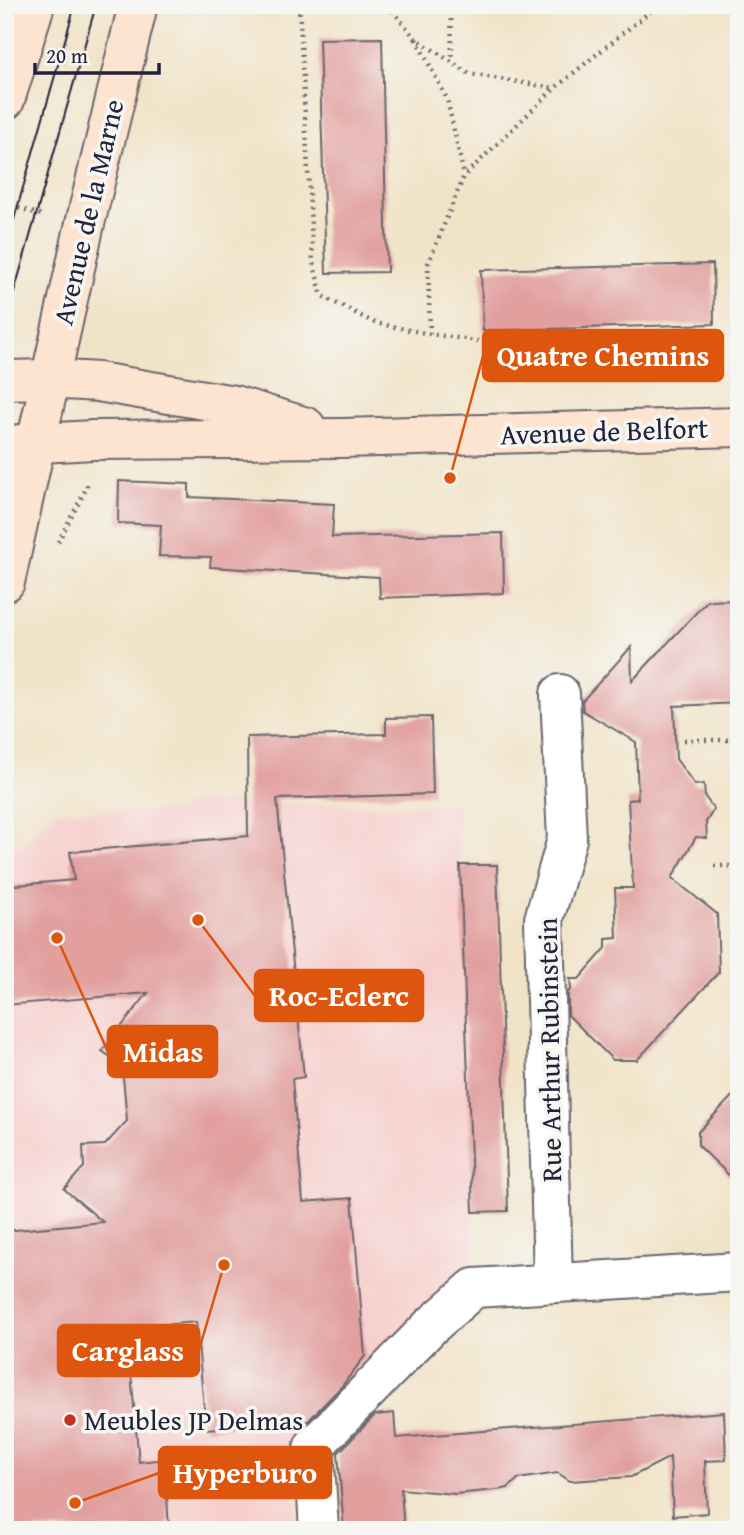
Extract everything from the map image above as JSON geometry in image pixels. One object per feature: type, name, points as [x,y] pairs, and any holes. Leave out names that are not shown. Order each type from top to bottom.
[{"type":"main road","points":[[5,100],[35,5]]},
{"type":"main road","name":"Avenue de la Marne","points":[[5,582],[21,444],[49,379],[138,5]]},
{"type":"main road","name":"Avenue de Belfort","points":[[5,380],[98,382],[234,405],[342,438]]},
{"type":"main road","name":"Avenue de Belfort","points":[[21,444],[93,440],[342,438],[739,427]]},
{"type":"street","name":"Rue Arthur Rubinstein","points":[[553,1283],[544,919],[567,839],[561,694]]},
{"type":"street","points":[[319,1530],[314,1446],[430,1327],[474,1288],[739,1272]]},
{"type":"path","points":[[299,5],[313,262],[321,296],[375,323],[478,341]]},
{"type":"path","points":[[388,5],[415,38],[447,99],[464,176]]},
{"type":"path","points":[[451,5],[452,62]]},
{"type":"path","points":[[430,334],[428,264],[464,176],[555,88],[658,5]]},
{"type":"path","points":[[415,38],[470,74],[555,88]]},
{"type":"path","points":[[5,204],[18,208]]},
{"type":"path","points":[[684,740],[738,741]]},
{"type":"path","points":[[715,866],[739,866]]},
{"type":"shaded area","points":[[192,802],[394,806],[458,804],[475,1274],[291,1450],[297,1530],[5,1530],[5,845],[22,846],[56,811],[174,811]]},
{"type":"building","points":[[382,38],[387,272],[326,273],[319,39]]},
{"type":"building","points":[[713,264],[714,324],[483,331],[481,270]]},
{"type":"building","points":[[119,481],[189,484],[189,497],[334,504],[332,537],[503,533],[504,593],[380,598],[379,577],[210,567],[211,557],[159,556],[161,525],[118,523]]},
{"type":"building","points":[[739,600],[739,703],[674,706],[676,759],[695,785],[704,784],[705,797],[714,809],[706,822],[707,838],[696,837],[672,878],[717,914],[719,972],[637,1060],[613,1060],[568,1015],[568,992],[571,989],[570,979],[579,979],[606,948],[606,939],[617,938],[615,888],[633,888],[628,800],[638,799],[636,742],[583,711],[582,701],[631,647],[632,681],[707,601]]},
{"type":"building","points":[[431,717],[433,794],[277,799],[304,1077],[292,1079],[303,1202],[352,1198],[365,1356],[341,1387],[308,1421],[206,1429],[196,1322],[127,1328],[139,1462],[165,1459],[169,1530],[5,1530],[5,1231],[103,1222],[64,1189],[84,1167],[83,1146],[105,1145],[127,1121],[122,1065],[102,1051],[148,993],[5,1005],[5,886],[74,880],[70,852],[248,836],[247,737],[386,734],[386,718]]},
{"type":"building","points":[[460,865],[497,865],[508,1211],[473,1212]]},
{"type":"building","points":[[739,1089],[739,1185],[698,1145],[698,1132]]},
{"type":"building","points":[[724,1412],[726,1460],[705,1461],[707,1513],[673,1516],[670,1457],[631,1477],[570,1481],[558,1473],[518,1479],[508,1488],[455,1494],[401,1489],[404,1530],[344,1530],[338,1453],[375,1415],[394,1413],[396,1438]]},
{"type":"tram line","points":[[5,251],[75,5]]},
{"type":"tram line","points":[[5,324],[96,5]]},
{"type":"place","name":"Quatre Chemins","points":[[450,478]]},
{"type":"place","name":"Roc-Eclerc","points":[[198,920]]},
{"type":"place","name":"Midas","points":[[57,938]]},
{"type":"place","name":"Carglass","points":[[224,1265]]},
{"type":"place","name":"Meubles JP Delmas","points":[[70,1420]]},
{"type":"place","name":"Hyperburo","points":[[75,1503]]}]
